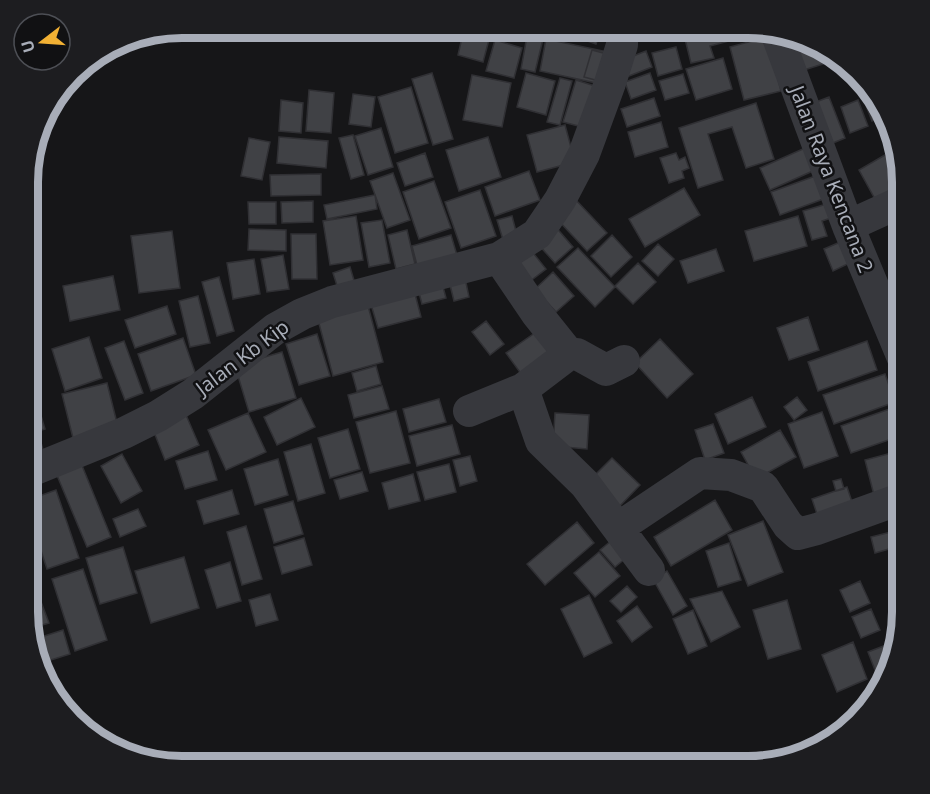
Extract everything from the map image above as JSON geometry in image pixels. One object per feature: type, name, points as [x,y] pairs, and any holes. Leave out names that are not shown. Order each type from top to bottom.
[{"type":"street","name":"Jalan Kb Kip","points":[[38,468],[124,433],[158,416],[194,394],[274,329],[302,314],[332,302],[499,258],[537,234],[573,178],[584,154],[610,83],[622,45],[622,38]]},
{"type":"street","name":"Jalan Raya Kencana 2","points":[[779,41],[848,226],[892,332]]},
{"type":"street","points":[[848,226],[892,206]]},
{"type":"street","points":[[499,258],[537,315],[569,354]]},
{"type":"street","points":[[469,411],[523,388],[569,354],[578,354],[606,370],[624,361]]},
{"type":"street","points":[[523,388],[541,441],[585,484],[649,570]]},
{"type":"street","points":[[618,528],[700,473],[731,475],[763,487],[788,525],[798,534],[817,530],[892,502]]},
{"type":"building","points":[[462,38],[489,38],[483,62],[458,55]]},
{"type":"building","points":[[527,38],[543,39],[535,72],[521,69]]},
{"type":"building","points":[[579,38],[598,38],[596,44]]},
{"type":"building","points":[[740,38],[710,46],[714,58],[691,63],[685,39]]},
{"type":"building","points":[[762,38],[768,39],[781,91],[744,100],[730,47]]},
{"type":"building","points":[[546,39],[608,52],[601,84],[540,71]]},
{"type":"building","points":[[495,40],[522,48],[514,78],[486,71]]},
{"type":"building","points":[[676,47],[682,69],[658,76],[652,53]]},
{"type":"building","points":[[592,50],[607,54],[599,81],[584,77]]},
{"type":"building","points":[[807,50],[812,52],[821,57],[823,64],[804,70],[798,53]]},
{"type":"building","points":[[646,51],[652,67],[629,76],[623,60]]},
{"type":"building","points":[[723,58],[732,89],[696,100],[686,69]]},
{"type":"building","points":[[432,73],[453,139],[433,145],[412,79]]},
{"type":"building","points":[[526,73],[555,81],[546,115],[517,107]]},
{"type":"building","points":[[650,73],[656,90],[631,99],[625,82]]},
{"type":"building","points":[[683,74],[689,93],[665,100],[659,81]]},
{"type":"building","points":[[472,75],[511,83],[502,127],[463,120]]},
{"type":"building","points":[[560,78],[572,81],[560,125],[547,122]]},
{"type":"building","points":[[576,80],[598,87],[586,128],[563,122]]},
{"type":"building","points":[[411,87],[428,143],[395,153],[378,97]]},
{"type":"building","points":[[309,90],[334,93],[331,133],[306,131]]},
{"type":"building","points":[[860,90],[878,119],[872,121]]},
{"type":"building","points":[[353,94],[375,97],[371,127],[349,124]]},
{"type":"building","points":[[829,97],[845,138],[833,143],[816,102]]},
{"type":"building","points":[[654,98],[660,116],[627,127],[621,109]]},
{"type":"building","points":[[281,100],[303,103],[301,133],[279,131]]},
{"type":"building","points":[[858,100],[868,126],[850,133],[841,107]]},
{"type":"building","points":[[756,103],[774,159],[746,168],[732,127],[708,134],[723,180],[698,188],[679,128]]},
{"type":"building","points":[[661,122],[668,147],[635,157],[628,132]]},
{"type":"building","points":[[565,125],[575,162],[537,172],[527,135]]},
{"type":"building","points":[[381,128],[393,167],[368,175],[355,136]]},
{"type":"building","points":[[353,135],[364,175],[351,179],[339,138]]},
{"type":"building","points":[[279,137],[328,141],[326,168],[277,163]]},
{"type":"building","points":[[488,137],[501,177],[459,191],[446,150]]},
{"type":"building","points":[[249,138],[270,142],[262,180],[241,176]]},
{"type":"building","points":[[805,148],[815,170],[770,190],[760,168]]},
{"type":"building","points":[[890,152],[892,189],[875,199],[859,170]]},
{"type":"building","points":[[425,153],[433,177],[405,186],[397,163]]},
{"type":"building","points":[[676,153],[679,160],[685,157],[689,168],[682,171],[684,178],[669,183],[660,158]]},
{"type":"building","points":[[529,171],[540,200],[495,216],[485,187]]},
{"type":"building","points":[[393,173],[410,220],[387,228],[370,181]]},
{"type":"building","points":[[321,174],[321,195],[271,196],[270,175]]},
{"type":"building","points":[[818,175],[826,198],[780,215],[771,192]]},
{"type":"building","points":[[434,181],[451,228],[419,239],[403,192]]},
{"type":"building","points":[[684,188],[700,215],[645,247],[629,219]]},
{"type":"building","points":[[480,190],[496,236],[461,248],[445,202]]},
{"type":"building","points":[[375,195],[377,209],[327,219],[324,205]]},
{"type":"building","points":[[575,199],[607,233],[587,251],[555,217]]},
{"type":"building","points":[[313,201],[313,222],[282,223],[281,202]]},
{"type":"building","points":[[248,202],[276,202],[276,224],[249,224]]},
{"type":"building","points":[[830,203],[834,217],[822,221],[827,236],[812,240],[803,211]]},
{"type":"building","points":[[356,216],[363,260],[330,265],[323,221]]},
{"type":"building","points":[[512,216],[518,239],[504,243],[497,220]]},
{"type":"building","points":[[798,216],[807,246],[754,261],[745,231]]},
{"type":"building","points":[[382,220],[390,263],[369,267],[361,223]]},
{"type":"building","points":[[554,225],[573,247],[555,263],[536,242]]},
{"type":"building","points":[[249,229],[286,230],[286,251],[248,250]]},
{"type":"building","points":[[407,230],[415,264],[396,269],[388,235]]},
{"type":"building","points":[[172,231],[180,288],[139,293],[131,236]]},
{"type":"building","points":[[291,234],[316,234],[317,279],[292,279]]},
{"type":"building","points":[[451,235],[459,262],[419,273],[412,246]]},
{"type":"building","points":[[612,235],[632,257],[611,277],[591,256]]},
{"type":"building","points":[[845,240],[854,261],[833,271],[824,249]]},
{"type":"building","points":[[658,244],[674,259],[658,276],[642,261]]},
{"type":"building","points":[[578,248],[615,287],[595,307],[557,267]]},
{"type":"building","points":[[530,249],[546,269],[529,282],[514,263]]},
{"type":"building","points":[[716,249],[724,271],[688,283],[680,261]]},
{"type":"building","points":[[283,255],[289,289],[267,292],[261,259]]},
{"type":"building","points":[[254,259],[260,294],[233,299],[227,263]]},
{"type":"building","points":[[638,263],[656,282],[633,304],[615,286]]},
{"type":"building","points":[[350,267],[356,287],[339,292],[333,273]]},
{"type":"building","points":[[553,272],[574,296],[556,312],[535,289]]},
{"type":"building","points":[[113,276],[120,310],[70,321],[63,286]]},
{"type":"building","points":[[219,277],[234,331],[217,336],[202,282]]},
{"type":"building","points":[[465,278],[469,297],[454,301],[449,281]]},
{"type":"building","points":[[442,283],[446,298],[422,304],[418,289]]},
{"type":"building","points":[[414,290],[421,317],[378,328],[370,301]]},
{"type":"building","points":[[198,296],[210,343],[190,347],[179,301]]},
{"type":"building","points":[[367,302],[383,362],[333,376],[317,316]]},
{"type":"building","points":[[167,306],[176,334],[135,348],[125,320]]},
{"type":"building","points":[[808,317],[819,350],[789,360],[777,328]]},
{"type":"building","points":[[486,321],[504,344],[490,355],[472,332]]},
{"type":"building","points":[[542,328],[558,350],[522,375],[506,353]]},
{"type":"building","points":[[317,334],[330,376],[299,385],[286,344]]},
{"type":"building","points":[[89,337],[102,378],[65,391],[52,349]]},
{"type":"building","points":[[183,338],[196,375],[151,391],[138,354]]},
{"type":"building","points":[[660,339],[693,374],[667,398],[635,363]]},
{"type":"building","points":[[124,341],[143,393],[125,400],[105,348]]},
{"type":"building","points":[[867,341],[877,370],[818,391],[808,362]]},
{"type":"building","points":[[282,352],[296,398],[249,412],[235,366]]},
{"type":"building","points":[[376,366],[381,384],[357,391],[352,373]]},
{"type":"building","points":[[885,374],[892,394],[892,403],[834,424],[823,395]]},
{"type":"building","points":[[107,383],[119,431],[74,442],[62,394]]},
{"type":"building","points":[[382,386],[389,409],[354,418],[348,395]]},
{"type":"building","points":[[752,397],[766,427],[728,444],[715,414]]},
{"type":"building","points":[[797,397],[807,410],[794,420],[784,407]]},
{"type":"building","points":[[301,398],[315,427],[277,445],[264,417]]},
{"type":"building","points":[[439,399],[446,422],[409,432],[403,409]]},
{"type":"building","points":[[38,406],[45,429],[38,431]]},
{"type":"building","points":[[183,408],[199,445],[165,460],[150,422]]},
{"type":"building","points":[[892,408],[892,439],[851,453],[841,426]]},
{"type":"building","points":[[396,411],[410,463],[370,473],[356,422]]},
{"type":"building","points":[[822,412],[838,456],[804,468],[788,424]]},
{"type":"building","points":[[248,413],[266,452],[226,470],[208,430]]},
{"type":"building","points":[[555,413],[589,415],[587,449],[553,446]]},
{"type":"building","points":[[713,424],[724,453],[705,460],[695,430]]},
{"type":"building","points":[[452,425],[460,454],[417,466],[409,436]]},
{"type":"building","points":[[348,429],[360,469],[330,478],[318,438]]},
{"type":"building","points":[[780,430],[796,457],[756,479],[741,452]]},
{"type":"building","points":[[40,439],[45,457],[38,459],[38,440]]},
{"type":"building","points":[[311,444],[325,493],[298,501],[284,452]]},
{"type":"building","points":[[208,451],[217,480],[185,489],[176,461]]},
{"type":"building","points":[[892,453],[892,494],[875,499],[865,460]]},
{"type":"building","points":[[122,454],[142,491],[121,503],[101,466]]},
{"type":"building","points":[[470,456],[477,481],[460,486],[453,460]]},
{"type":"building","points":[[612,458],[640,485],[618,508],[590,480]]},
{"type":"building","points":[[278,459],[288,495],[255,505],[244,469]]},
{"type":"building","points":[[81,463],[111,537],[87,547],[56,473]]},
{"type":"building","points":[[449,464],[456,492],[425,500],[417,472]]},
{"type":"building","points":[[362,472],[368,491],[340,499],[334,480]]},
{"type":"building","points":[[413,474],[420,501],[389,509],[382,483]]},
{"type":"building","points":[[841,479],[844,489],[836,491],[833,481]]},
{"type":"building","points":[[847,487],[854,508],[817,514],[812,499]]},
{"type":"building","points":[[56,490],[79,558],[47,569],[38,542],[38,496]]},
{"type":"building","points":[[232,490],[239,514],[204,524],[197,501]]},
{"type":"building","points":[[715,500],[732,530],[671,566],[654,537]]},
{"type":"building","points":[[293,501],[303,534],[274,543],[264,509]]},
{"type":"building","points":[[138,509],[146,526],[120,537],[113,519]]},
{"type":"building","points":[[763,521],[783,572],[748,586],[728,535]]},
{"type":"building","points":[[577,522],[594,543],[545,585],[527,564]]},
{"type":"building","points":[[246,526],[262,579],[242,585],[227,532]]},
{"type":"building","points":[[892,532],[892,548],[875,553],[871,537]]},
{"type":"building","points":[[617,536],[632,553],[615,567],[600,550]]},
{"type":"building","points":[[304,538],[312,565],[282,574],[274,547]]},
{"type":"building","points":[[729,543],[741,580],[718,587],[706,551]]},
{"type":"building","points":[[123,547],[137,593],[100,604],[86,558]]},
{"type":"building","points":[[599,552],[620,576],[595,597],[574,573]]},
{"type":"building","points":[[184,557],[199,608],[151,623],[135,571]]},
{"type":"building","points":[[230,562],[241,601],[217,608],[205,570]]},
{"type":"building","points":[[83,569],[107,640],[75,651],[52,579]]},
{"type":"building","points":[[667,571],[687,606],[673,615],[653,579]]},
{"type":"building","points":[[860,581],[870,603],[850,612],[840,590]]},
{"type":"building","points":[[627,586],[637,597],[621,612],[610,601]]},
{"type":"building","points":[[722,591],[740,627],[711,642],[690,599]]},
{"type":"building","points":[[270,594],[278,620],[256,626],[249,600]]},
{"type":"building","points":[[589,595],[612,643],[584,657],[561,609]]},
{"type":"building","points":[[40,599],[49,623],[38,626],[38,622],[38,600]]},
{"type":"building","points":[[787,600],[801,649],[768,659],[753,610]]},
{"type":"building","points":[[637,606],[652,627],[632,642],[617,621]]},
{"type":"building","points":[[871,609],[880,630],[861,638],[852,617]]},
{"type":"building","points":[[693,610],[707,646],[688,654],[673,619]]},
{"type":"building","points":[[63,630],[70,654],[46,661],[40,638]]},
{"type":"building","points":[[853,642],[867,679],[837,692],[822,655]]},
{"type":"building","points":[[889,644],[878,677],[868,652]]}]
